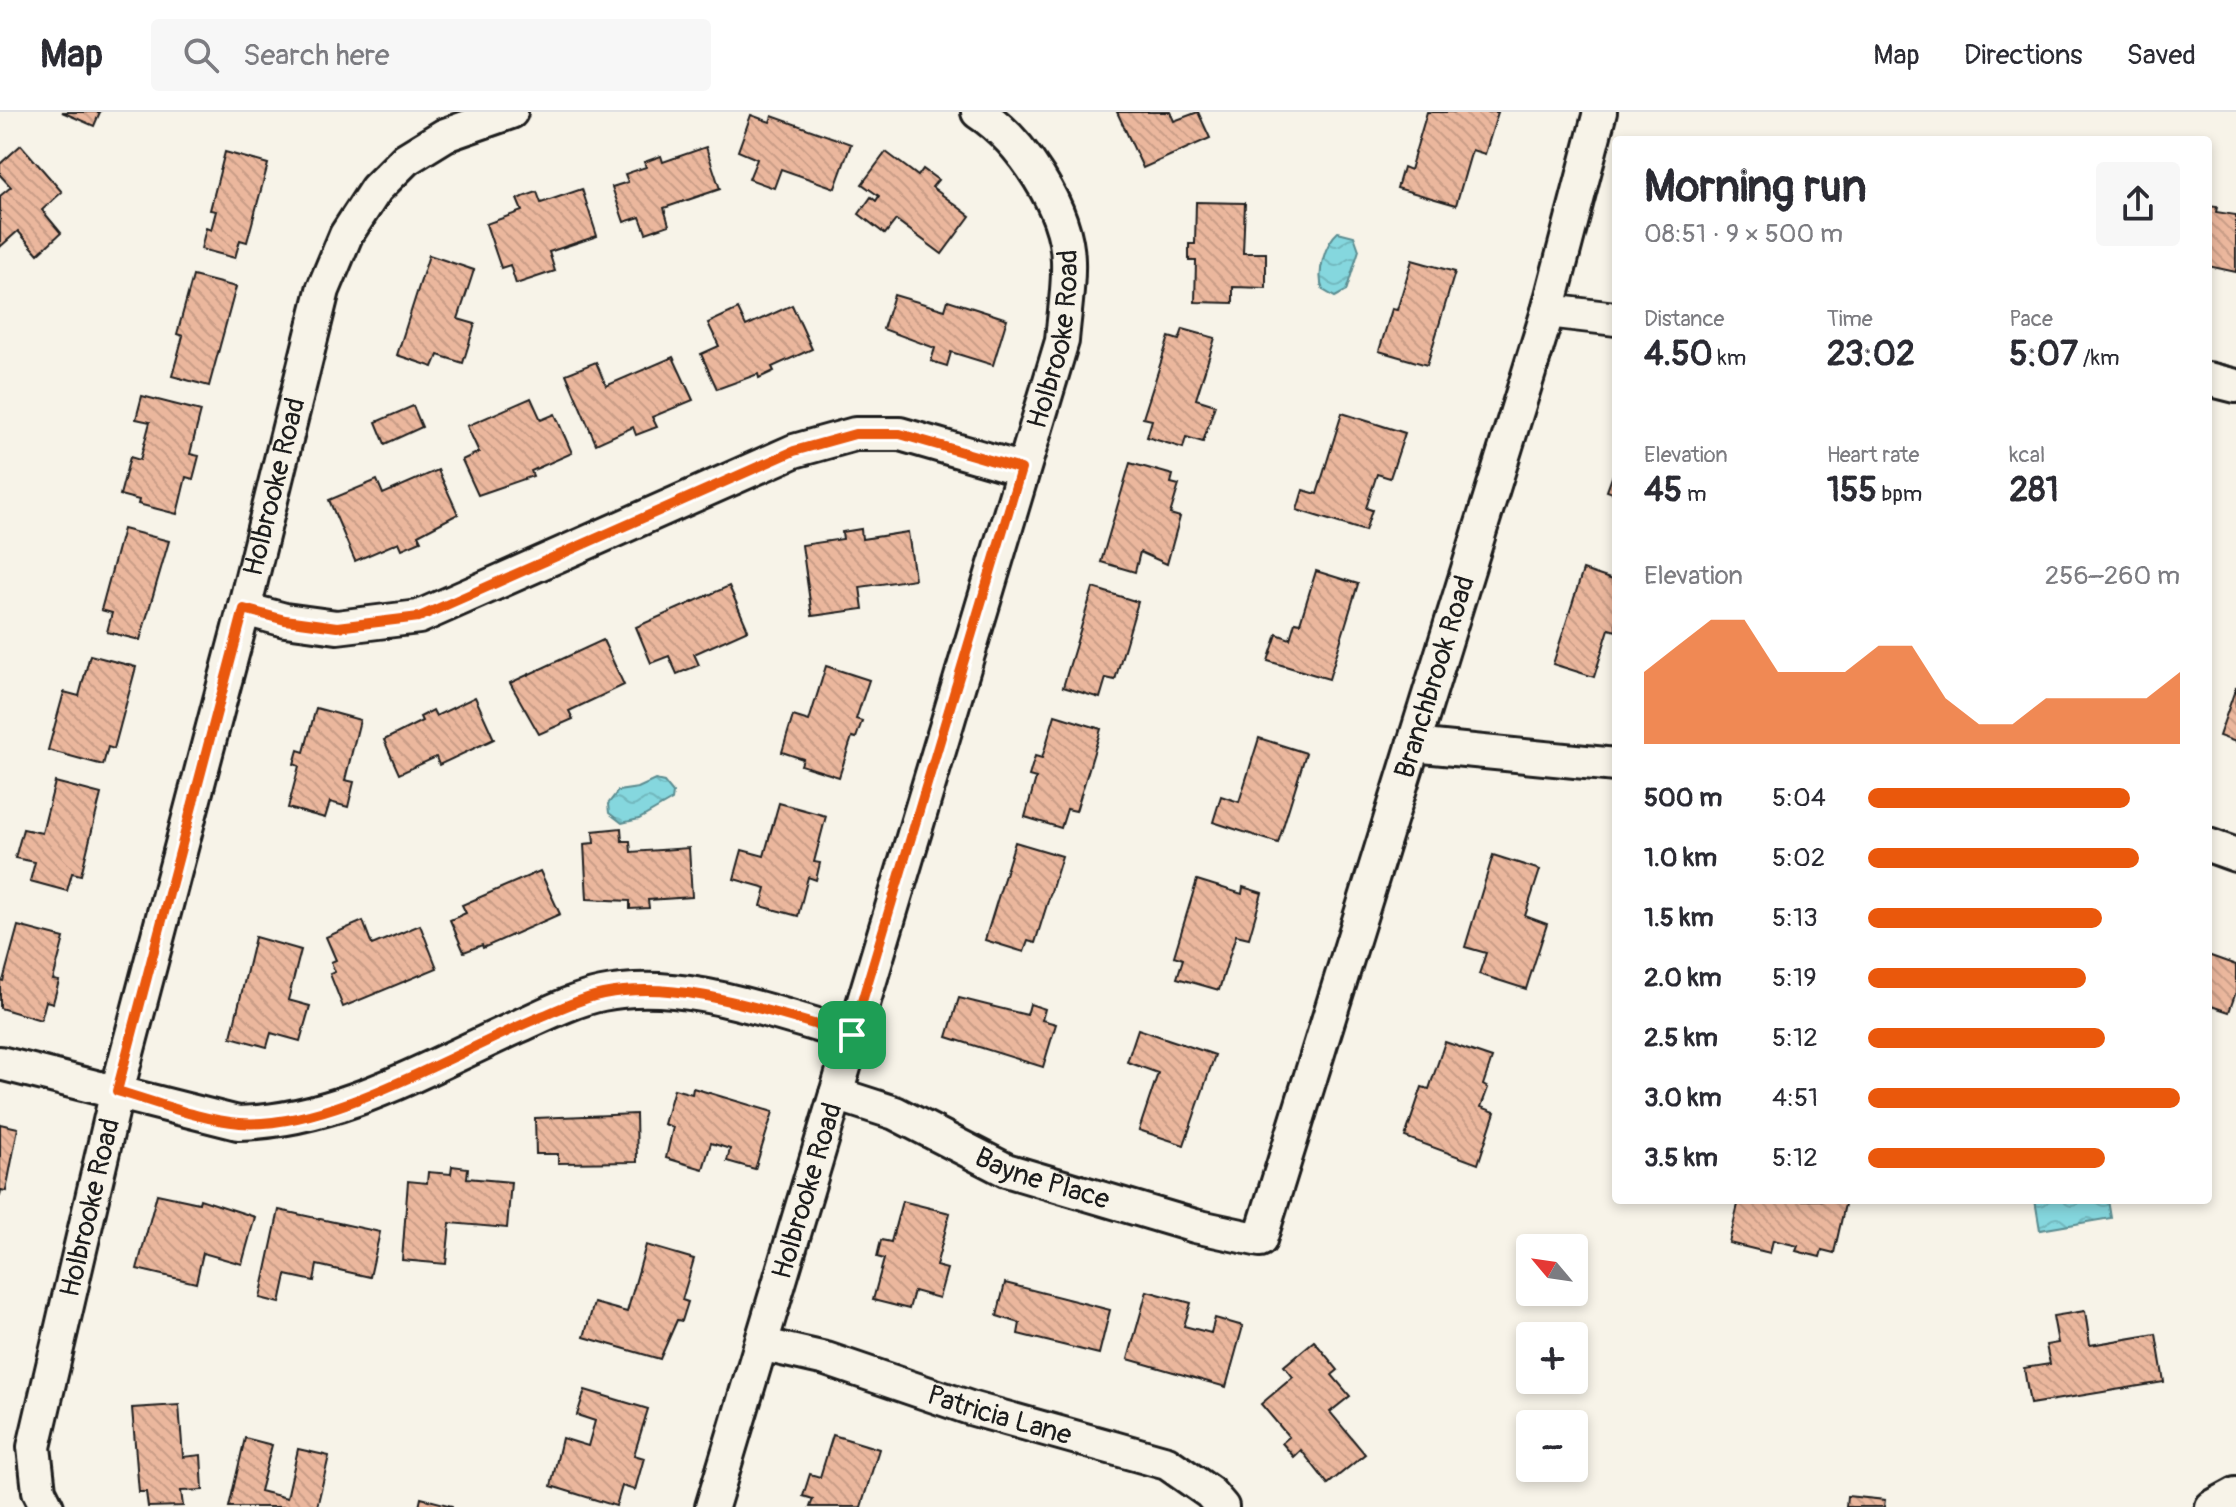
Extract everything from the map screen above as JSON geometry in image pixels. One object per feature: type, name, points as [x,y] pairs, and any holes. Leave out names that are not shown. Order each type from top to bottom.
[{"type":"street","name":"Holbrooke Road","points":[[47,1507],[39,1491],[34,1447],[117,1091],[244,609],[323,290],[346,235],[376,189],[406,159],[445,135],[511,112]]},
{"type":"street","name":"Holbrooke Road","points":[[712,1507],[764,1345],[852,1035],[1062,341],[1069,259],[1055,207],[1028,159],[978,112]]},
{"type":"street","name":"Branchbrook Road","points":[[1260,1240],[1548,311],[1600,112]]},
{"type":"street","points":[[1548,311],[1612,319]]},
{"type":"street","points":[[2212,380],[2236,386]]},
{"type":"street","points":[[244,609],[285,620],[337,627],[419,617],[794,451],[855,434],[900,434],[1021,469]]},
{"type":"street","points":[[1413,745],[1612,765]]},
{"type":"street","points":[[2212,846],[2236,855]]},
{"type":"street","points":[[0,1063],[238,1123],[276,1123],[332,1110],[526,1023],[602,994],[656,990],[712,998],[852,1035]]},
{"type":"street","name":"Bayne Place","points":[[836,1094],[895,1113],[1006,1170],[1195,1226],[1260,1240]]},
{"type":"street","name":"Patricia Lane","points":[[764,1345],[826,1359],[970,1408],[1167,1463],[1210,1493],[1222,1507]]},
{"type":"street","points":[[2212,1507],[2236,1494]]},
{"type":"water","points":[[1338,232],[1354,236],[1359,250],[1346,291],[1335,297],[1323,290],[1321,268],[1326,251]]},
{"type":"water","points":[[655,780],[664,782],[673,793],[672,800],[639,819],[622,823],[609,813],[608,804],[618,791],[638,788]]},
{"type":"water","points":[[2036,1204],[2109,1204],[2111,1218],[2040,1230]]},
{"type":"building","points":[[62,112],[100,112],[94,126]]},
{"type":"building","points":[[1117,112],[1170,112],[1174,121],[1198,112],[1210,138],[1143,168]]},
{"type":"building","points":[[1427,112],[1498,112],[1485,154],[1472,150],[1456,205],[1397,188],[1403,167],[1410,170]]},
{"type":"building","points":[[751,115],[770,122],[772,116],[851,144],[835,188],[781,169],[774,188],[749,179],[757,159],[738,151]]},
{"type":"building","points":[[21,145],[62,192],[42,210],[61,233],[38,254],[18,231],[0,247],[0,196],[11,187],[0,175],[0,164]]},
{"type":"building","points":[[706,147],[720,189],[664,208],[669,225],[646,233],[640,217],[624,222],[612,187],[628,182],[625,174],[646,167],[644,162],[661,156],[663,162]]},
{"type":"building","points":[[225,152],[268,164],[247,242],[240,240],[235,258],[201,249],[206,228],[211,230],[216,211],[210,210]]},
{"type":"building","points":[[886,152],[918,176],[923,169],[938,180],[932,187],[970,216],[942,254],[896,220],[885,234],[859,214],[871,197],[876,201],[879,196],[862,184]]},
{"type":"building","points":[[582,189],[597,236],[549,252],[555,271],[516,284],[510,265],[501,268],[486,224],[522,211],[517,199],[537,192],[541,203]]},
{"type":"building","points":[[1196,202],[1245,203],[1243,253],[1266,253],[1266,288],[1233,287],[1233,303],[1195,302],[1196,261],[1189,261],[1189,244],[1195,244]]},
{"type":"building","points":[[2212,206],[2217,207],[2216,212],[2236,215],[2236,272],[2212,267]]},
{"type":"building","points":[[429,255],[474,270],[458,319],[475,324],[463,363],[438,355],[433,367],[397,355]]},
{"type":"building","points":[[1412,260],[1455,272],[1427,365],[1379,351],[1392,309],[1397,310]]},
{"type":"building","points":[[193,276],[236,287],[209,386],[172,376],[183,336],[177,334]]},
{"type":"building","points":[[894,295],[945,310],[948,300],[1007,319],[993,365],[951,352],[947,366],[931,361],[935,348],[883,329]]},
{"type":"building","points":[[792,305],[812,349],[772,367],[774,371],[759,378],[758,374],[717,389],[701,354],[719,346],[708,323],[738,309],[746,326]]},
{"type":"building","points":[[1183,329],[1215,338],[1196,399],[1215,405],[1203,442],[1186,437],[1183,448],[1147,437],[1152,420],[1143,418],[1169,337],[1179,340]]},
{"type":"building","points":[[673,357],[693,400],[652,417],[657,427],[636,435],[633,427],[596,444],[566,374],[596,362],[606,386]]},
{"type":"building","points":[[142,396],[201,411],[190,454],[199,456],[193,479],[186,477],[177,514],[138,504],[139,500],[120,495],[130,457],[140,460],[150,422],[136,419]]},
{"type":"building","points":[[531,398],[541,420],[555,414],[572,453],[531,471],[533,476],[478,495],[462,460],[479,452],[467,426]]},
{"type":"building","points":[[413,406],[422,427],[385,444],[376,422]]},
{"type":"building","points":[[1342,413],[1405,433],[1390,478],[1377,474],[1366,508],[1372,510],[1365,531],[1297,510],[1303,490],[1317,494]]},
{"type":"building","points":[[1130,463],[1173,475],[1171,483],[1179,485],[1170,514],[1180,517],[1167,564],[1140,552],[1135,572],[1101,562]]},
{"type":"building","points":[[438,470],[458,514],[418,535],[421,541],[402,549],[399,542],[355,561],[329,500],[377,480],[383,494]]},
{"type":"building","points":[[123,529],[169,541],[140,640],[107,632],[112,613],[101,610]]},
{"type":"building","points":[[861,529],[862,539],[908,532],[915,579],[860,587],[863,609],[812,616],[802,545],[843,539],[842,532]]},
{"type":"building","points":[[1583,570],[1612,580],[1612,630],[1609,629],[1594,677],[1553,664]]},
{"type":"building","points":[[1316,571],[1358,584],[1329,679],[1268,661],[1277,634],[1290,639],[1295,622],[1300,623]]},
{"type":"building","points":[[729,586],[748,630],[694,654],[699,665],[677,674],[669,656],[651,663],[636,627]]},
{"type":"building","points":[[1093,588],[1138,602],[1115,680],[1106,678],[1100,698],[1063,687]]},
{"type":"building","points":[[603,640],[624,685],[569,711],[573,719],[539,734],[510,683]]},
{"type":"building","points":[[90,655],[136,667],[114,749],[108,747],[103,765],[48,750],[64,692],[79,696]]},
{"type":"building","points":[[826,666],[869,680],[856,719],[862,721],[856,738],[852,737],[839,777],[801,765],[803,759],[782,752],[793,716],[809,721]]},
{"type":"building","points":[[2236,687],[2236,742],[2219,736]]},
{"type":"building","points":[[475,697],[494,739],[439,765],[436,757],[399,774],[384,740],[422,721],[420,717],[433,710],[436,716]]},
{"type":"building","points":[[316,708],[360,720],[345,780],[354,782],[348,807],[330,802],[325,818],[288,808],[299,766],[294,764],[298,750],[304,752]]},
{"type":"building","points":[[1055,715],[1101,729],[1076,811],[1067,809],[1061,828],[1025,817],[1036,778],[1029,776],[1035,756],[1042,758]]},
{"type":"building","points":[[1259,738],[1306,753],[1278,843],[1213,822],[1221,796],[1239,802]]},
{"type":"building","points":[[55,782],[101,794],[81,875],[72,873],[67,891],[30,881],[35,862],[15,858],[23,829],[42,833]]},
{"type":"building","points":[[779,803],[826,816],[814,862],[820,863],[816,880],[808,877],[798,916],[761,906],[766,888],[734,879],[742,850],[764,856]]},
{"type":"building","points":[[621,828],[622,841],[630,841],[631,852],[689,848],[692,897],[648,900],[649,908],[630,909],[630,901],[587,899],[584,844],[594,843],[593,831]]},
{"type":"building","points":[[1015,842],[1062,856],[1035,943],[1028,941],[1024,952],[985,940]]},
{"type":"building","points":[[1493,855],[1540,870],[1525,916],[1547,924],[1526,989],[1479,974],[1486,953],[1465,947]]},
{"type":"building","points":[[540,871],[560,914],[483,948],[482,945],[464,952],[450,920],[466,913],[462,905]]},
{"type":"building","points":[[1197,880],[1242,894],[1243,887],[1262,893],[1249,938],[1236,935],[1219,990],[1177,978],[1183,959],[1174,956]]},
{"type":"building","points":[[363,921],[372,945],[420,925],[437,968],[343,1007],[330,974],[335,972],[331,962],[336,960],[326,937]]},
{"type":"building","points":[[18,926],[64,938],[53,980],[59,981],[53,1003],[46,1001],[41,1020],[0,1008],[0,980],[3,981]]},
{"type":"building","points":[[255,937],[301,950],[288,1000],[310,1006],[300,1041],[271,1033],[267,1047],[231,1037]]},
{"type":"building","points":[[2212,956],[2236,965],[2236,992],[2229,1012],[2212,1006]]},
{"type":"building","points":[[959,998],[1027,1015],[1030,1004],[1045,1009],[1042,1020],[1056,1024],[1043,1067],[947,1037]]},
{"type":"building","points":[[1138,1029],[1215,1055],[1184,1145],[1139,1130],[1158,1073],[1127,1062]]},
{"type":"building","points":[[1445,1042],[1492,1058],[1483,1085],[1488,1088],[1481,1107],[1495,1112],[1478,1164],[1405,1137],[1422,1087],[1429,1089]]},
{"type":"building","points":[[693,1088],[773,1112],[755,1169],[727,1161],[730,1149],[711,1143],[703,1169],[666,1158],[673,1127],[664,1124],[674,1089],[692,1094]]},
{"type":"building","points":[[636,1114],[637,1162],[558,1163],[558,1154],[536,1154],[535,1118]]},
{"type":"building","points":[[0,1124],[18,1128],[6,1191],[1,1190],[0,1196]]},
{"type":"building","points":[[452,1166],[468,1168],[467,1178],[511,1182],[507,1228],[450,1223],[446,1264],[402,1260],[408,1181],[427,1183],[428,1172],[451,1174]]},
{"type":"building","points":[[157,1194],[199,1203],[200,1199],[255,1217],[242,1264],[203,1253],[196,1283],[137,1269]]},
{"type":"building","points":[[902,1201],[950,1213],[936,1266],[947,1269],[939,1298],[914,1291],[909,1309],[873,1300],[884,1259],[877,1257],[881,1240],[891,1242]]},
{"type":"building","points":[[1738,1204],[1845,1204],[1834,1253],[1822,1250],[1820,1257],[1796,1251],[1798,1246],[1773,1240],[1770,1253],[1729,1243]]},
{"type":"building","points":[[279,1210],[380,1232],[370,1277],[317,1265],[314,1281],[286,1275],[280,1303],[260,1298]]},
{"type":"building","points":[[646,1245],[694,1259],[682,1300],[688,1302],[682,1321],[677,1320],[660,1359],[584,1337],[594,1303],[627,1312]]},
{"type":"building","points":[[1005,1283],[1110,1310],[1099,1354],[1018,1334],[1020,1323],[997,1316]]},
{"type":"building","points":[[1147,1291],[1191,1303],[1184,1326],[1211,1333],[1215,1318],[1243,1326],[1226,1387],[1128,1359]]},
{"type":"building","points":[[2085,1311],[2090,1345],[2156,1334],[2164,1382],[2030,1404],[2024,1368],[2050,1364],[2046,1345],[2058,1343],[2053,1316]]},
{"type":"building","points":[[1314,1341],[1338,1370],[1332,1375],[1350,1396],[1330,1412],[1365,1454],[1328,1484],[1301,1450],[1294,1457],[1282,1443],[1289,1437],[1261,1404],[1293,1377],[1284,1366]]},
{"type":"building","points":[[585,1390],[648,1409],[634,1455],[644,1458],[635,1490],[622,1486],[616,1506],[551,1486],[562,1438],[588,1446],[595,1421],[577,1415]]},
{"type":"building","points":[[179,1405],[183,1457],[201,1455],[203,1490],[181,1491],[183,1506],[148,1507],[146,1492],[139,1492],[132,1408]]},
{"type":"building","points":[[833,1435],[879,1449],[861,1507],[810,1507],[813,1499],[803,1496],[810,1474],[820,1477]]},
{"type":"building","points":[[245,1438],[272,1445],[260,1491],[287,1498],[298,1449],[329,1456],[317,1507],[229,1507]]},
{"type":"building","points":[[1847,1496],[1885,1500],[1884,1507],[1846,1507]]},
{"type":"building","points":[[421,1498],[452,1506],[452,1507],[419,1507]]},
{"type":"route","points":[[855,434],[900,434],[1021,469],[852,1035],[712,998],[656,990],[602,994],[526,1023],[332,1110],[276,1123],[238,1123],[117,1091],[244,609],[285,620],[337,627],[419,617],[794,451],[855,434]]}]
